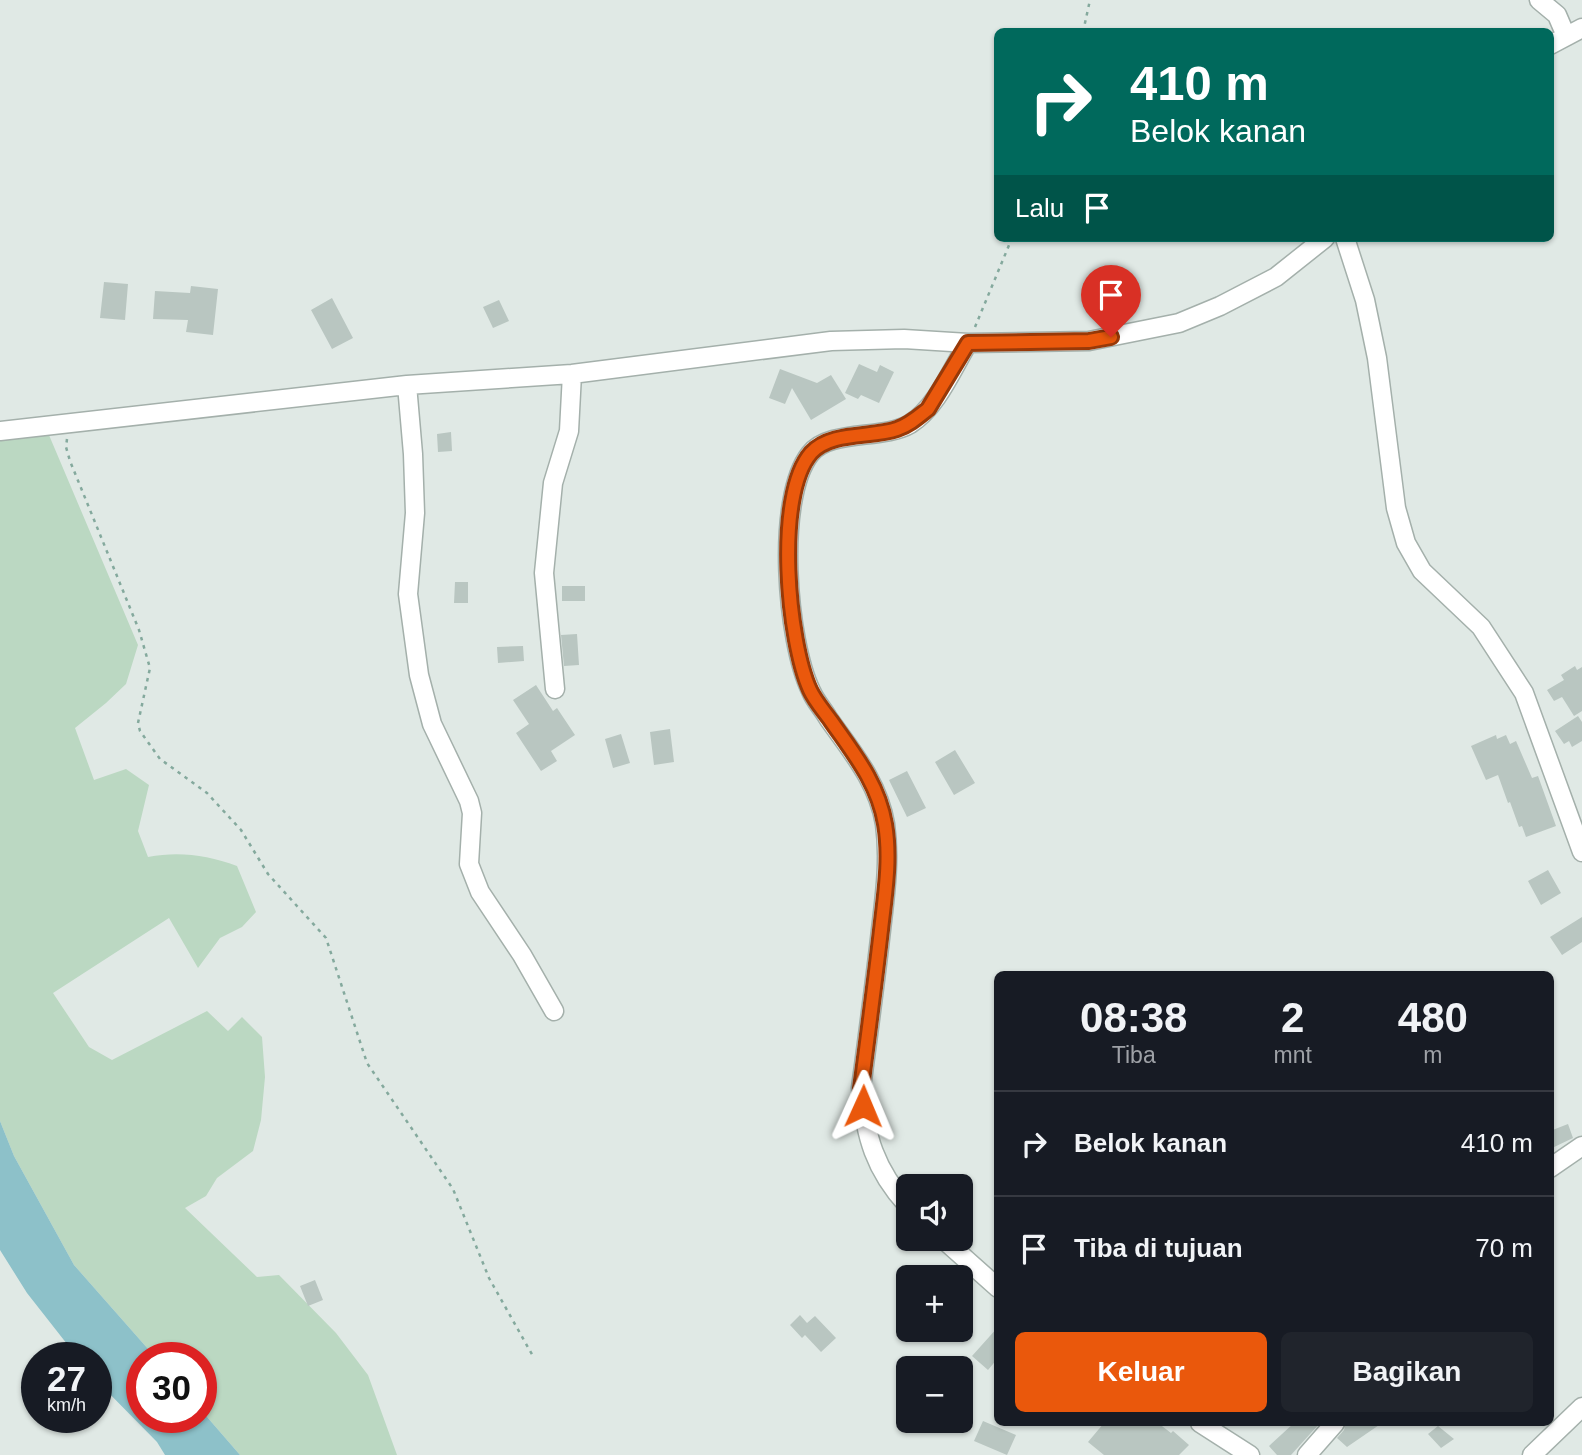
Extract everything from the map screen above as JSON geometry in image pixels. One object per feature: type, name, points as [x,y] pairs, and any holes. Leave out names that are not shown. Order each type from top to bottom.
[{"type":"street","points":[[1539,0],[1557,15],[1566,36]]},
{"type":"street","points":[[0,431],[407,385],[572,374],[831,341],[1089,341],[1179,323],[1220,306],[1276,277],[1320,242]]},
{"type":"street","points":[[1346,242],[1365,300],[1377,358],[1396,508],[1406,543],[1422,571],[1481,627],[1524,693],[1582,852]]},
{"type":"street","points":[[896,1193],[874,1156],[864,1125],[861,1088],[888,863],[884,823],[871,779],[811,693],[804,674],[789,599],[789,529],[795,485],[810,454],[829,441],[883,433],[909,424],[928,409],[968,343]]},
{"type":"street","points":[[555,689],[544,573],[553,483],[569,431],[572,374]]},
{"type":"street","points":[[407,385],[415,503],[408,594],[419,675],[432,724],[469,801],[472,813],[468,864],[480,892],[522,955],[554,1011]]},
{"type":"street","points":[[1554,1165],[1582,1146]]},
{"type":"street","points":[[956,1251],[994,1284]]},
{"type":"street","points":[[1532,1455],[1582,1407]]},
{"type":"street","points":[[1545,1455],[1582,1419]]},
{"type":"street","points":[[1205,1426],[1250,1455]]},
{"type":"street","points":[[1307,1455],[1332,1426]]},
{"type":"path","points":[[1084,28],[1090,0]]},
{"type":"path","points":[[968,343],[1010,242]]},
{"type":"path","points":[[82,421],[69,433],[66,447],[139,630],[150,668],[138,723],[140,731],[160,759],[207,793],[241,830],[268,874],[326,938],[366,1063],[453,1189],[489,1278],[534,1358]]},
{"type":"green space","points":[[46,428],[138,645],[126,684],[75,728],[94,780],[126,769],[149,785],[138,831],[148,857],[193,855],[237,866],[256,912],[242,927],[220,938],[198,968],[169,918],[53,993],[89,1047],[112,1060],[207,1011],[228,1031],[242,1017],[262,1037],[265,1077],[261,1120],[253,1151],[217,1178],[206,1196],[185,1208],[257,1277],[279,1275],[336,1333],[368,1375],[397,1455],[240,1455],[217,1428],[217,1342],[142,1342],[74,1265],[14,1156],[0,1121],[0,437]]},
{"type":"water","points":[[0,1121],[14,1156],[74,1265],[142,1342],[126,1342],[126,1410],[112,1396],[112,1342],[65,1342],[27,1293],[0,1250]]},
{"type":"water","points":[[217,1428],[240,1455],[165,1455],[148,1433],[217,1433]]},
{"type":"building","points":[[104,282],[128,284],[125,320],[100,318]]},
{"type":"building","points":[[191,286],[218,289],[213,335],[186,332],[188,320],[153,319],[155,291],[190,293]]},
{"type":"building","points":[[332,298],[353,338],[332,349],[311,310]]},
{"type":"building","points":[[499,300],[509,321],[493,328],[483,307]]},
{"type":"building","points":[[859,364],[877,372],[880,365],[894,372],[879,403],[861,395],[858,399],[845,393]]},
{"type":"building","points":[[780,369],[817,383],[831,375],[846,399],[811,420],[792,388],[785,404],[769,398]]},
{"type":"building","points":[[451,432],[452,451],[438,452],[437,434]]},
{"type":"building","points":[[455,582],[468,582],[468,603],[454,603]]},
{"type":"building","points":[[562,586],[585,586],[585,601],[562,601]]},
{"type":"building","points":[[577,634],[579,665],[564,666],[561,635]]},
{"type":"building","points":[[523,646],[524,661],[498,663],[497,647]]},
{"type":"building","points":[[1575,666],[1577,670],[1582,667],[1582,711],[1574,716],[1562,697],[1554,701],[1547,690],[1564,680],[1561,675]]},
{"type":"building","points":[[536,685],[553,711],[557,708],[575,735],[551,751],[557,761],[541,771],[516,733],[529,724],[513,700]]},
{"type":"building","points":[[1578,716],[1582,722],[1582,741],[1572,747],[1569,741],[1564,744],[1555,731]]},
{"type":"building","points":[[670,729],[674,762],[654,765],[650,732]]},
{"type":"building","points":[[621,734],[630,763],[613,768],[605,739]]},
{"type":"building","points":[[1496,735],[1497,739],[1506,735],[1510,744],[1516,741],[1532,778],[1538,776],[1556,826],[1526,837],[1522,826],[1519,827],[1510,802],[1508,803],[1498,775],[1486,780],[1471,746]]},
{"type":"building","points":[[955,750],[975,783],[954,795],[935,762]]},
{"type":"building","points":[[907,771],[926,808],[907,817],[889,780]]},
{"type":"building","points":[[1548,870],[1561,893],[1541,905],[1528,881]]},
{"type":"building","points":[[1582,917],[1582,942],[1562,955],[1550,937]]},
{"type":"building","points":[[1568,1124],[1573,1138],[1554,1147],[1554,1129]]},
{"type":"building","points":[[315,1280],[323,1300],[308,1306],[300,1286]]},
{"type":"building","points":[[800,1315],[807,1323],[815,1316],[836,1338],[821,1352],[805,1335],[802,1338],[790,1325]]},
{"type":"building","points":[[994,1331],[994,1363],[988,1370],[972,1356]]},
{"type":"building","points":[[983,1421],[1016,1435],[1007,1455],[974,1441]]},
{"type":"building","points":[[1101,1426],[1162,1426],[1171,1433],[1173,1431],[1189,1445],[1179,1455],[1104,1455],[1088,1442]]},
{"type":"building","points":[[1291,1426],[1317,1426],[1291,1455],[1277,1455],[1269,1446]]},
{"type":"building","points":[[1345,1426],[1378,1426],[1347,1447],[1337,1438]]},
{"type":"building","points":[[1438,1426],[1454,1439],[1441,1448],[1428,1434]]},
{"type":"route","points":[[863,1106],[861,1088],[888,863],[884,823],[871,779],[811,693],[804,674],[789,599],[789,529],[795,485],[810,454],[829,441],[896,430],[909,424],[928,409],[968,343],[1089,341],[1111,337]]}]
